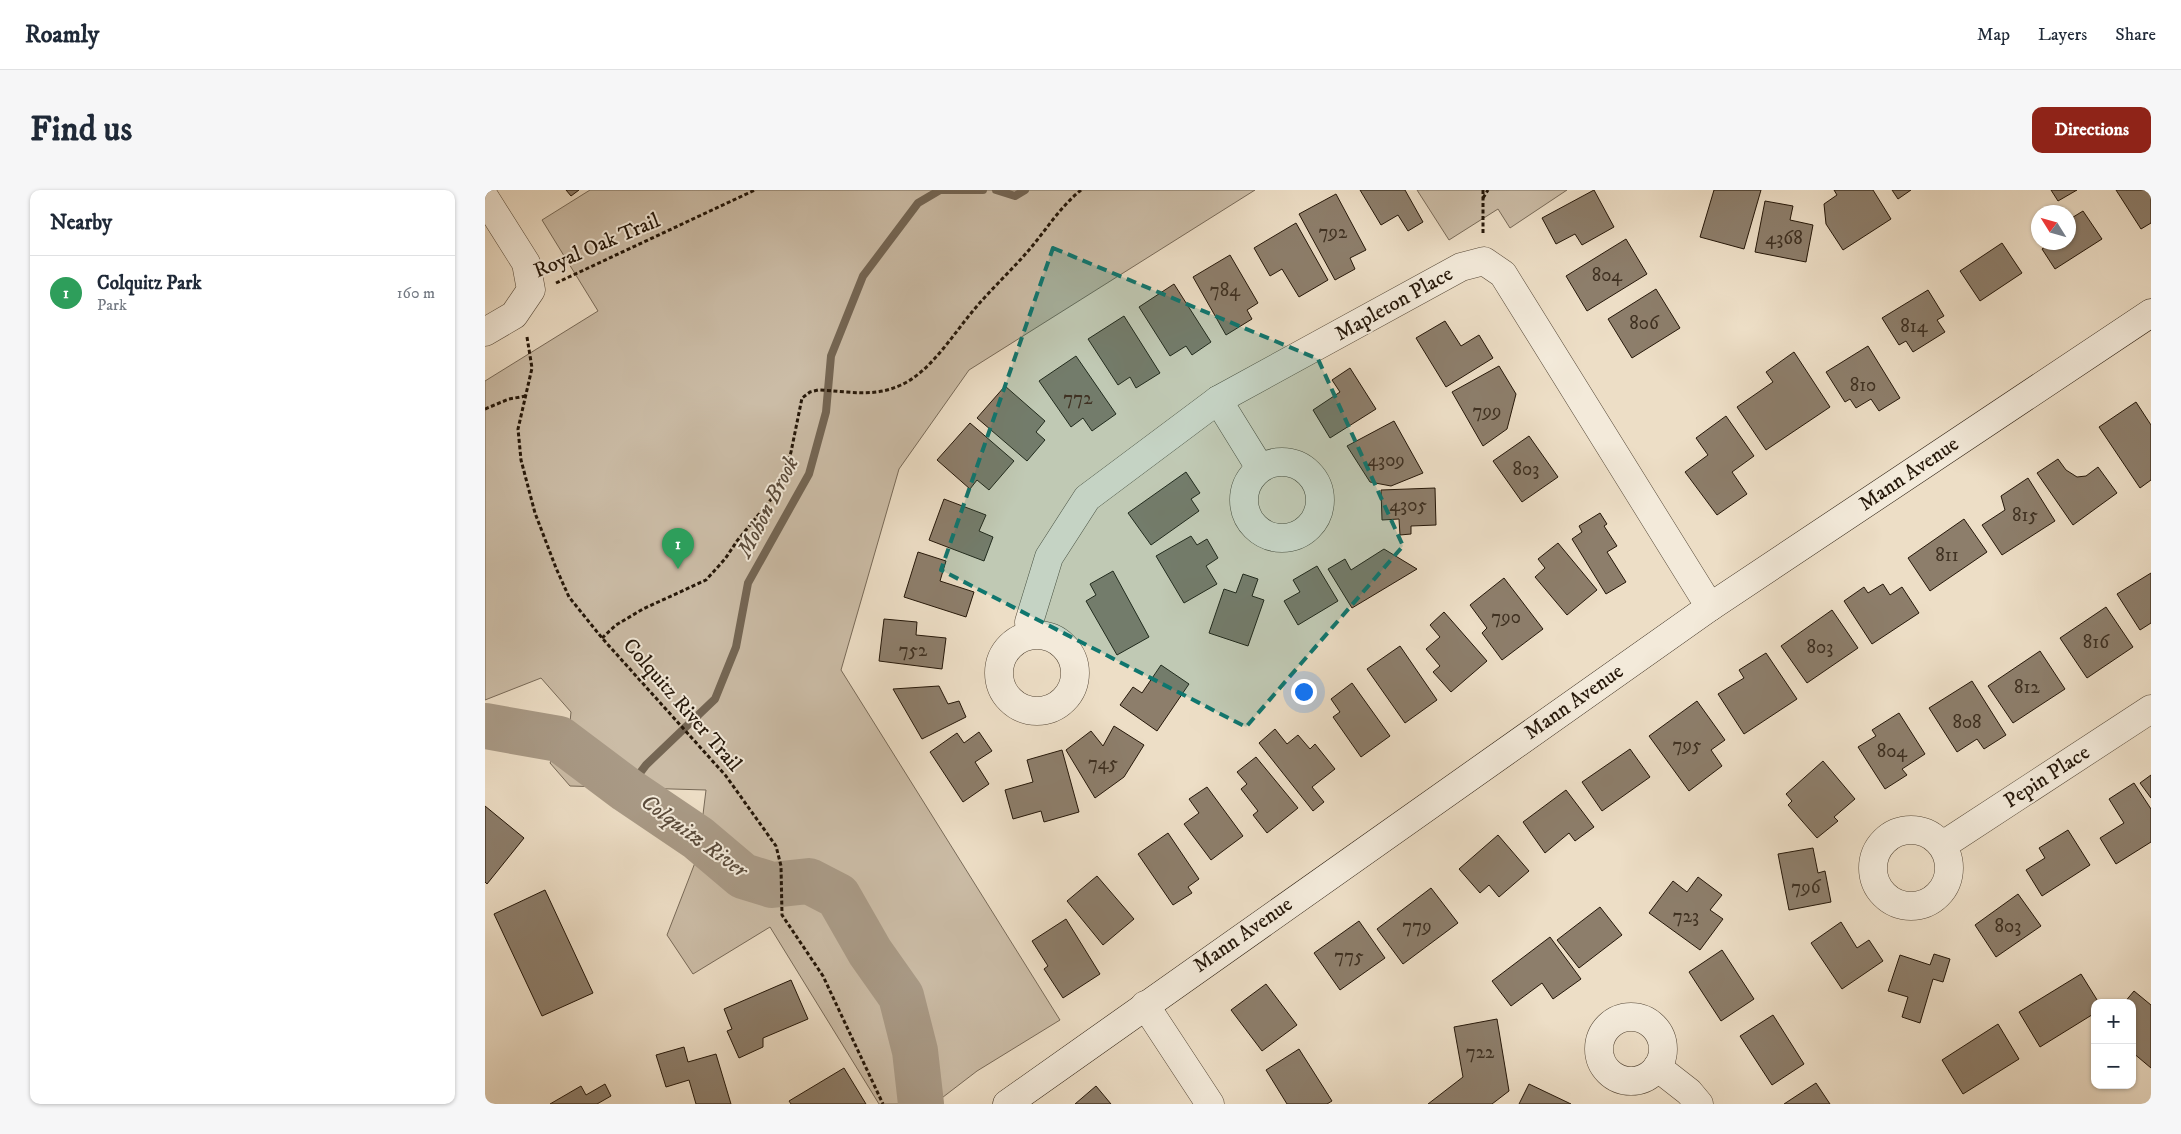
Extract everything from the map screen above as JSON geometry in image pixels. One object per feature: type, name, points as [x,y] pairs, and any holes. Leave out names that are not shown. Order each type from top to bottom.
[{"type":"street","points":[[485,198],[526,264],[531,290],[514,315],[485,332]]},
{"type":"street","points":[[1485,261],[1503,274],[1710,607]]},
{"type":"street","name":"Mapleton Place","points":[[1030,635],[1029,622],[1049,557],[1087,498],[1218,400],[1461,267],[1485,261]]},
{"type":"street","name":"Mann Avenue","points":[[1007,1104],[1710,607],[2149,320]]},
{"type":"street","points":[[1218,400],[1260,468]]},
{"type":"street","name":"Pepin Place","points":[[1943,845],[2151,709]]},
{"type":"street","points":[[1145,1005],[1210,1104]]},
{"type":"street","points":[[1657,1067],[1689,1092],[1699,1104]]},
{"type":"path","name":"Royal Oak Trail","points":[[531,290],[566,280],[755,190]]},
{"type":"path","points":[[602,638],[616,625],[643,609],[706,580],[725,559],[737,541],[773,497],[781,482],[791,452],[803,398],[810,392],[818,390],[873,393],[902,385],[925,367],[945,347],[973,311],[1029,250],[1070,199],[1081,190]]},
{"type":"path","points":[[1483,190],[1485,261]]},
{"type":"path","points":[[1483,198],[1488,190]]},
{"type":"path","name":"Colquitz River Trail","points":[[514,315],[525,330],[530,348],[532,368],[519,428],[521,460],[535,514],[569,597],[602,638],[726,776],[776,846],[781,866],[782,914],[823,976],[883,1104]]},
{"type":"path","points":[[485,409],[509,399],[526,396]]},
{"type":"highlighted area","points":[[1053,248],[1318,359],[1403,546],[1246,727],[941,570]]},
{"type":"shaded area","points":[[590,190],[1255,190],[969,370],[899,469],[841,670],[1060,1020],[977,1071],[934,1104],[879,1104],[770,927],[693,974],[667,935],[698,855],[706,790],[570,786],[550,763],[570,722],[571,712],[541,678],[485,700],[485,381],[598,311],[542,220]]},
{"type":"shaded area","points":[[1417,190],[1567,190],[1510,228],[1498,209],[1449,240]]},
{"type":"building","points":[[566,190],[579,190],[571,196]]},
{"type":"building","points":[[1360,190],[1405,190],[1423,222],[1408,231],[1398,215],[1381,225]]},
{"type":"building","points":[[1594,190],[1614,227],[1582,245],[1575,234],[1556,244],[1542,218]]},
{"type":"building","points":[[1714,190],[1761,190],[1744,249],[1700,237]]},
{"type":"building","points":[[1834,190],[1873,190],[1891,219],[1843,250],[1826,224],[1824,204],[1837,195]]},
{"type":"building","points":[[1892,190],[1911,190],[1898,199]]},
{"type":"building","points":[[2051,190],[2077,190],[2058,201]]},
{"type":"building","points":[[2116,190],[2151,190],[2151,223],[2141,229]]},
{"type":"building","points":[[1336,194],[1366,250],[1350,258],[1355,269],[1335,280],[1299,214]]},
{"type":"building","points":[[1765,201],[1793,206],[1790,220],[1813,225],[1806,262],[1755,252]]},
{"type":"building","points":[[2083,211],[2102,239],[2055,269],[2043,250],[2076,250],[2076,215]]},
{"type":"building","points":[[1296,223],[1328,280],[1299,297],[1282,269],[1270,276],[1254,248]]},
{"type":"building","points":[[1626,239],[1647,274],[1587,311],[1566,276]]},
{"type":"building","points":[[2002,243],[2022,273],[1980,301],[1960,271]]},
{"type":"building","points":[[1230,255],[1258,303],[1247,310],[1252,319],[1226,335],[1193,277]]},
{"type":"building","points":[[1174,284],[1211,342],[1192,355],[1186,346],[1170,356],[1139,307]]},
{"type":"building","points":[[1656,289],[1680,328],[1632,358],[1608,319]]},
{"type":"building","points":[[1928,290],[1944,316],[1937,320],[1945,332],[1913,352],[1906,341],[1899,345],[1882,318]]},
{"type":"building","points":[[1124,316],[1160,373],[1136,388],[1130,377],[1118,385],[1088,339]]},
{"type":"building","points":[[1445,321],[1461,346],[1479,335],[1493,358],[1446,387],[1416,338]]},
{"type":"building","points":[[1868,346],[1900,398],[1879,411],[1871,399],[1856,408],[1850,399],[1845,402],[1826,372]]},
{"type":"building","points":[[1794,352],[1830,407],[1766,450],[1737,407],[1773,382],[1766,372]]},
{"type":"building","points":[[1076,356],[1116,414],[1092,431],[1083,418],[1071,427],[1039,381]]},
{"type":"building","points":[[1499,366],[1516,394],[1507,429],[1483,446],[1452,392]]},
{"type":"building","points":[[1350,368],[1376,409],[1330,438],[1313,410],[1340,392],[1332,380]]},
{"type":"building","points":[[1005,386],[1045,421],[1036,432],[1045,440],[1027,461],[977,418]]},
{"type":"building","points":[[2136,402],[2151,425],[2151,480],[2140,488],[2099,427]]},
{"type":"building","points":[[1726,416],[1754,456],[1732,472],[1747,494],[1717,515],[1685,472],[1708,455],[1696,438]]},
{"type":"building","points":[[1394,421],[1423,473],[1391,486],[1370,482],[1347,446]]},
{"type":"building","points":[[970,423],[1014,461],[989,490],[977,480],[970,489],[937,460]]},
{"type":"building","points":[[1529,436],[1558,477],[1522,502],[1493,461]]},
{"type":"building","points":[[2058,459],[2066,470],[2077,477],[2086,476],[2098,467],[2117,493],[2073,525],[2037,473]]},
{"type":"building","points":[[1186,472],[1200,493],[1191,499],[1199,511],[1151,545],[1128,513]]},
{"type":"building","points":[[2028,478],[2055,521],[2002,555],[1982,525],[2005,510],[2001,496]]},
{"type":"building","points":[[1435,488],[1436,525],[1411,526],[1411,534],[1400,535],[1399,519],[1382,520],[1381,490]]},
{"type":"building","points":[[944,499],[986,515],[979,531],[993,537],[984,561],[929,540]]},
{"type":"building","points":[[1600,513],[1607,524],[1604,526],[1617,546],[1607,552],[1626,582],[1606,594],[1572,539],[1582,532],[1579,526]]},
{"type":"building","points":[[1964,519],[1987,552],[1930,591],[1908,558]]},
{"type":"building","points":[[1191,536],[1197,545],[1207,539],[1218,558],[1206,566],[1217,584],[1184,603],[1156,556]]},
{"type":"building","points":[[1558,543],[1597,590],[1567,615],[1535,577],[1545,568],[1538,559]]},
{"type":"building","points":[[1384,549],[1417,569],[1352,608],[1328,569],[1345,559],[1351,570]]},
{"type":"building","points":[[918,552],[946,561],[940,581],[974,592],[966,617],[904,597]]},
{"type":"building","points":[[1317,566],[1338,601],[1298,625],[1284,601],[1300,592],[1293,580]]},
{"type":"building","points":[[1113,571],[1149,637],[1117,655],[1086,601],[1096,595],[1090,584]]},
{"type":"building","points":[[2151,573],[2151,623],[2140,630],[2117,594]]},
{"type":"building","points":[[1243,574],[1258,579],[1252,596],[1264,600],[1248,646],[1209,633],[1224,589],[1236,593]]},
{"type":"building","points":[[1504,578],[1543,629],[1502,660],[1482,633],[1487,628],[1470,605]]},
{"type":"building","points":[[1883,584],[1890,595],[1902,587],[1919,613],[1872,644],[1844,601],[1864,587],[1868,593]]},
{"type":"building","points":[[2106,607],[2133,647],[2087,678],[2060,638]]},
{"type":"building","points":[[1832,610],[1858,648],[1807,683],[1781,646]]},
{"type":"building","points":[[1444,612],[1487,661],[1451,692],[1433,672],[1440,666],[1426,649],[1440,637],[1430,625]]},
{"type":"building","points":[[884,619],[917,622],[916,635],[946,638],[942,669],[879,661]]},
{"type":"building","points":[[1400,646],[1437,700],[1405,723],[1367,669]]},
{"type":"building","points":[[2040,651],[2065,689],[2013,723],[1988,686]]},
{"type":"building","points":[[1766,653],[1797,699],[1744,734],[1718,694],[1744,678],[1739,670]]},
{"type":"building","points":[[1161,665],[1189,684],[1157,731],[1120,705],[1133,687],[1142,693]]},
{"type":"building","points":[[1972,681],[2006,735],[1984,749],[1977,739],[1957,752],[1929,708]]},
{"type":"building","points":[[1352,683],[1390,736],[1361,757],[1333,717],[1340,712],[1331,699]]},
{"type":"building","points":[[939,686],[948,704],[959,701],[966,717],[922,739],[893,689]]},
{"type":"building","points":[[1697,701],[1725,740],[1711,750],[1722,766],[1689,791],[1649,736]]},
{"type":"building","points":[[1899,713],[1925,754],[1902,769],[1907,775],[1885,789],[1858,747],[1876,736],[1872,730]]},
{"type":"building","points":[[1114,726],[1144,745],[1124,777],[1095,798],[1066,750],[1091,731],[1103,746]]},
{"type":"building","points":[[1275,729],[1287,744],[1298,735],[1310,749],[1315,744],[1335,769],[1312,787],[1324,802],[1313,811],[1259,743]]},
{"type":"building","points":[[979,732],[992,751],[975,762],[989,784],[963,802],[930,752],[957,733],[964,743]]},
{"type":"building","points":[[1630,749],[1650,777],[1602,811],[1582,782]]},
{"type":"building","points":[[1062,750],[1079,812],[1044,822],[1041,811],[1013,819],[1005,790],[1033,782],[1027,760]]},
{"type":"building","points":[[1256,757],[1298,808],[1267,833],[1253,815],[1258,811],[1241,789],[1247,784],[1237,772]]},
{"type":"building","points":[[1823,761],[1855,799],[1834,817],[1838,821],[1817,838],[1788,805],[1792,801],[1786,794]]},
{"type":"building","points":[[2151,775],[2151,798],[2140,783]]},
{"type":"building","points":[[2134,783],[2151,809],[2151,842],[2116,864],[2100,838],[2124,823],[2109,799]]},
{"type":"building","points":[[1207,787],[1243,836],[1211,860],[1184,824],[1199,813],[1189,799]]},
{"type":"building","points":[[1566,790],[1594,827],[1575,841],[1569,833],[1545,853],[1523,822]]},
{"type":"building","points":[[485,806],[524,838],[487,884],[485,882]]},
{"type":"building","points":[[2068,830],[2090,865],[2042,896],[2026,870],[2045,858],[2039,848]]},
{"type":"building","points":[[1168,833],[1199,879],[1188,887],[1192,893],[1173,905],[1138,854]]},
{"type":"building","points":[[1498,835],[1529,871],[1499,897],[1489,885],[1480,893],[1459,869]]},
{"type":"building","points":[[1813,848],[1818,873],[1825,871],[1831,902],[1789,910],[1778,854]]},
{"type":"building","points":[[1097,876],[1134,919],[1103,945],[1067,901]]},
{"type":"building","points":[[1698,877],[1722,895],[1710,910],[1723,919],[1700,950],[1649,913],[1673,881],[1687,892]]},
{"type":"building","points":[[1431,888],[1458,923],[1403,964],[1377,929]]},
{"type":"building","points":[[545,890],[593,993],[542,1016],[494,914]]},
{"type":"building","points":[[2018,894],[2041,926],[1996,957],[1975,925]]},
{"type":"building","points":[[1600,907],[1622,935],[1579,968],[1557,940]]},
{"type":"building","points":[[1066,919],[1100,974],[1063,998],[1044,969],[1048,966],[1032,941]]},
{"type":"building","points":[[1359,921],[1385,958],[1340,990],[1314,953]]},
{"type":"building","points":[[1841,922],[1857,948],[1869,940],[1883,961],[1842,989],[1811,943]]},
{"type":"building","points":[[1550,937],[1581,979],[1553,999],[1542,983],[1511,1006],[1492,981]]},
{"type":"building","points":[[1722,950],[1754,999],[1721,1021],[1689,972]]},
{"type":"building","points":[[1934,954],[1950,959],[1943,982],[1933,979],[1920,1023],[1902,1017],[1908,997],[1888,991],[1900,955],[1930,965]]},
{"type":"building","points":[[2081,974],[2097,999],[2091,999],[2091,1015],[2040,1047],[2019,1012]]},
{"type":"building","points":[[791,980],[808,1019],[763,1038],[763,1047],[739,1058],[727,1031],[732,1029],[724,1009]]},
{"type":"building","points":[[1266,984],[1297,1025],[1262,1051],[1231,1010]]},
{"type":"building","points":[[2134,991],[2151,1005],[2151,1068],[2136,1055],[2136,999],[2127,999]]},
{"type":"building","points":[[1773,1015],[1804,1064],[1772,1085],[1740,1036]]},
{"type":"building","points":[[1497,1019],[1509,1091],[1492,1104],[1428,1104],[1463,1077],[1454,1027]]},
{"type":"building","points":[[1998,1024],[2019,1059],[1963,1094],[1942,1060]]},
{"type":"building","points":[[684,1047],[688,1062],[716,1054],[731,1104],[696,1104],[689,1080],[666,1087],[656,1055]]},
{"type":"building","points":[[1299,1049],[1332,1101],[1327,1104],[1287,1104],[1266,1070]]},
{"type":"building","points":[[844,1068],[866,1104],[791,1104],[789,1101]]},
{"type":"building","points":[[1816,1083],[1830,1104],[1784,1104]]},
{"type":"building","points":[[605,1084],[611,1096],[597,1104],[550,1104],[581,1086],[586,1095]]},
{"type":"building","points":[[1529,1084],[1571,1104],[1519,1104]]},
{"type":"building","points":[[1096,1086],[1111,1104],[1075,1104]]},
{"type":"waterway","name":"Mohon Brook","points":[[627,790],[646,765],[715,699],[736,647],[748,583],[809,474],[826,412],[831,356],[863,276],[918,203],[940,190],[983,190]]},
{"type":"waterway","name":"Mohon Brook","points":[[996,190],[1015,196],[1025,190]]},
{"type":"waterway","name":"Colquitz River","points":[[485,726],[559,739],[627,790],[698,838],[743,876],[772,885],[809,881],[838,896],[870,952],[901,996],[915,1051],[921,1104]]},
{"type":"place","name":"Colquitz Park","points":[[678,569]]}]
